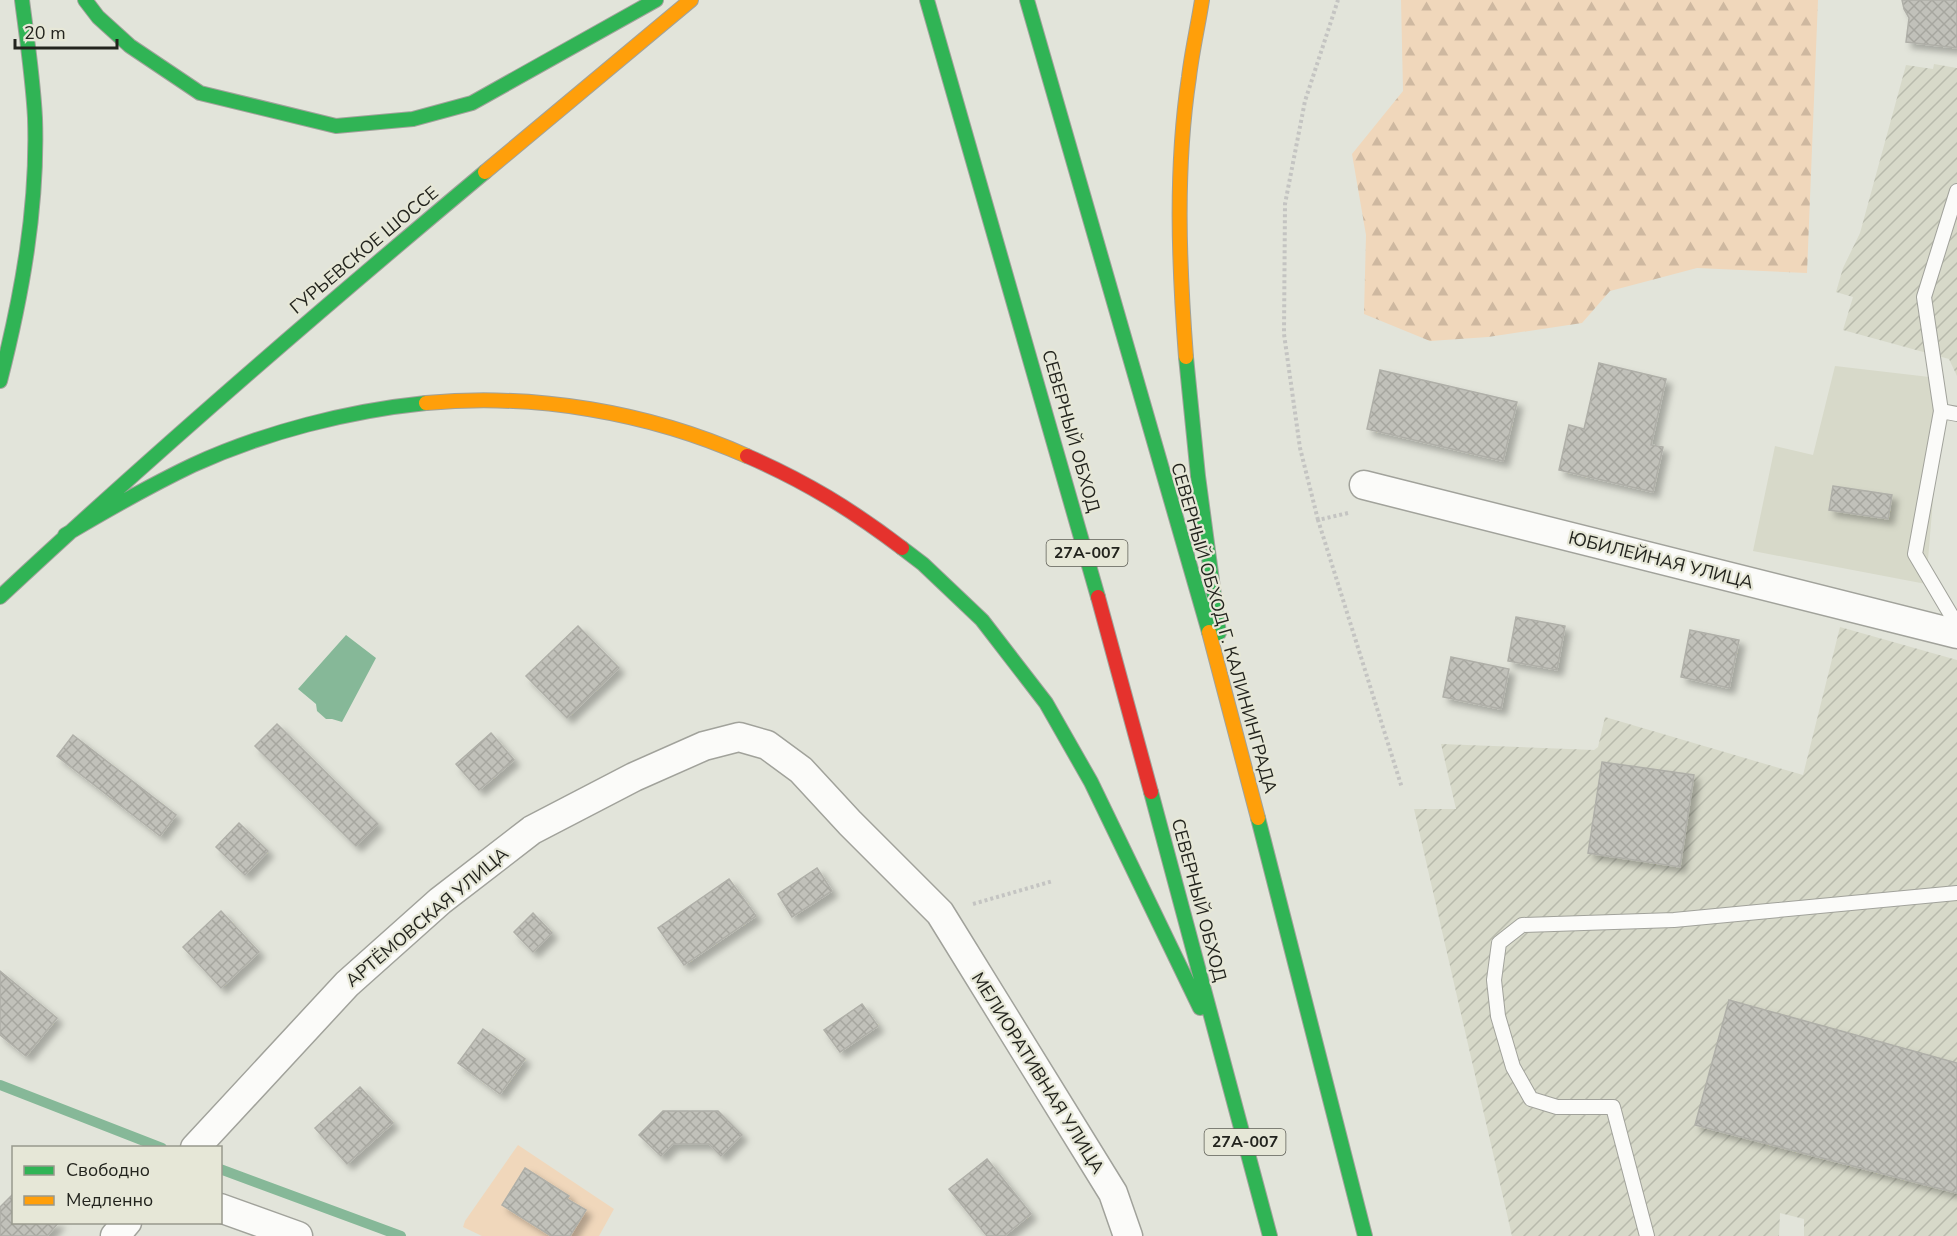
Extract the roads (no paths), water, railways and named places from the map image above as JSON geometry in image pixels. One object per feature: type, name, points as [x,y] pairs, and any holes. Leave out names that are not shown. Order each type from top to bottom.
[{"type":"main road","points":[[0,381],[16,322],[32,200],[35,136],[22,0]]},
{"type":"main road","points":[[86,0],[98,17],[130,46],[200,93],[336,126],[413,119],[472,103],[656,0]]},
{"type":"main road","name":"ГУРЬЕВСКОЕ ШОССЕ","points":[[65,535],[306,321],[692,0]]},
{"type":"main road","name":"СЕВЕРНЫЙ ОБХОД","points":[[927,0],[1081,533],[1220,1048]]},
{"type":"main road","name":"СЕВЕРНЫЙ ОБХОД Г. КАЛИНИНГРАДА","points":[[1027,0],[1228,700],[1365,1236]]},
{"type":"main road","points":[[1202,0],[1191,60],[1180,174],[1183,314],[1199,484],[1228,700]]},
{"type":"main road","points":[[0,597],[65,535],[145,488],[237,448],[342,417],[415,405],[475,400],[541,402],[601,410],[661,423],[734,448],[804,480],[891,537],[948,586],[1004,647],[1038,691],[1079,757],[1220,1048]]},
{"type":"main road","name":"27А-007","points":[[1220,1048],[1270,1236]]},
{"type":"street","name":"ЮБИЛЕЙНАЯ УЛИЦА","points":[[1364,485],[1957,634]]},
{"type":"street","name":"АРТЁМОВСКАЯ УЛИЦА","points":[[197,1146],[347,984],[449,894],[532,830],[634,777],[704,746],[739,737],[767,745],[801,770],[940,914]]},
{"type":"street","name":"МЕЛИОРАТИВНАЯ УЛИЦА","points":[[940,914],[1113,1193],[1128,1236]]},
{"type":"street","points":[[222,1209],[298,1236]]},
{"type":"street","points":[[114,1236],[126,1224]]},
{"type":"lane","points":[[1957,191],[1924,297],[1941,411],[1915,554],[1957,625]]},
{"type":"lane","points":[[1941,411],[1957,414]]},
{"type":"lane","points":[[1647,1236],[1613,1107],[1557,1107],[1531,1099],[1513,1067],[1498,1016],[1494,980],[1498,943],[1522,925],[1674,920],[1957,893]]},
{"type":"waterway","points":[[0,1085],[157,1146]]},
{"type":"waterway","points":[[222,1170],[401,1236]]}]
